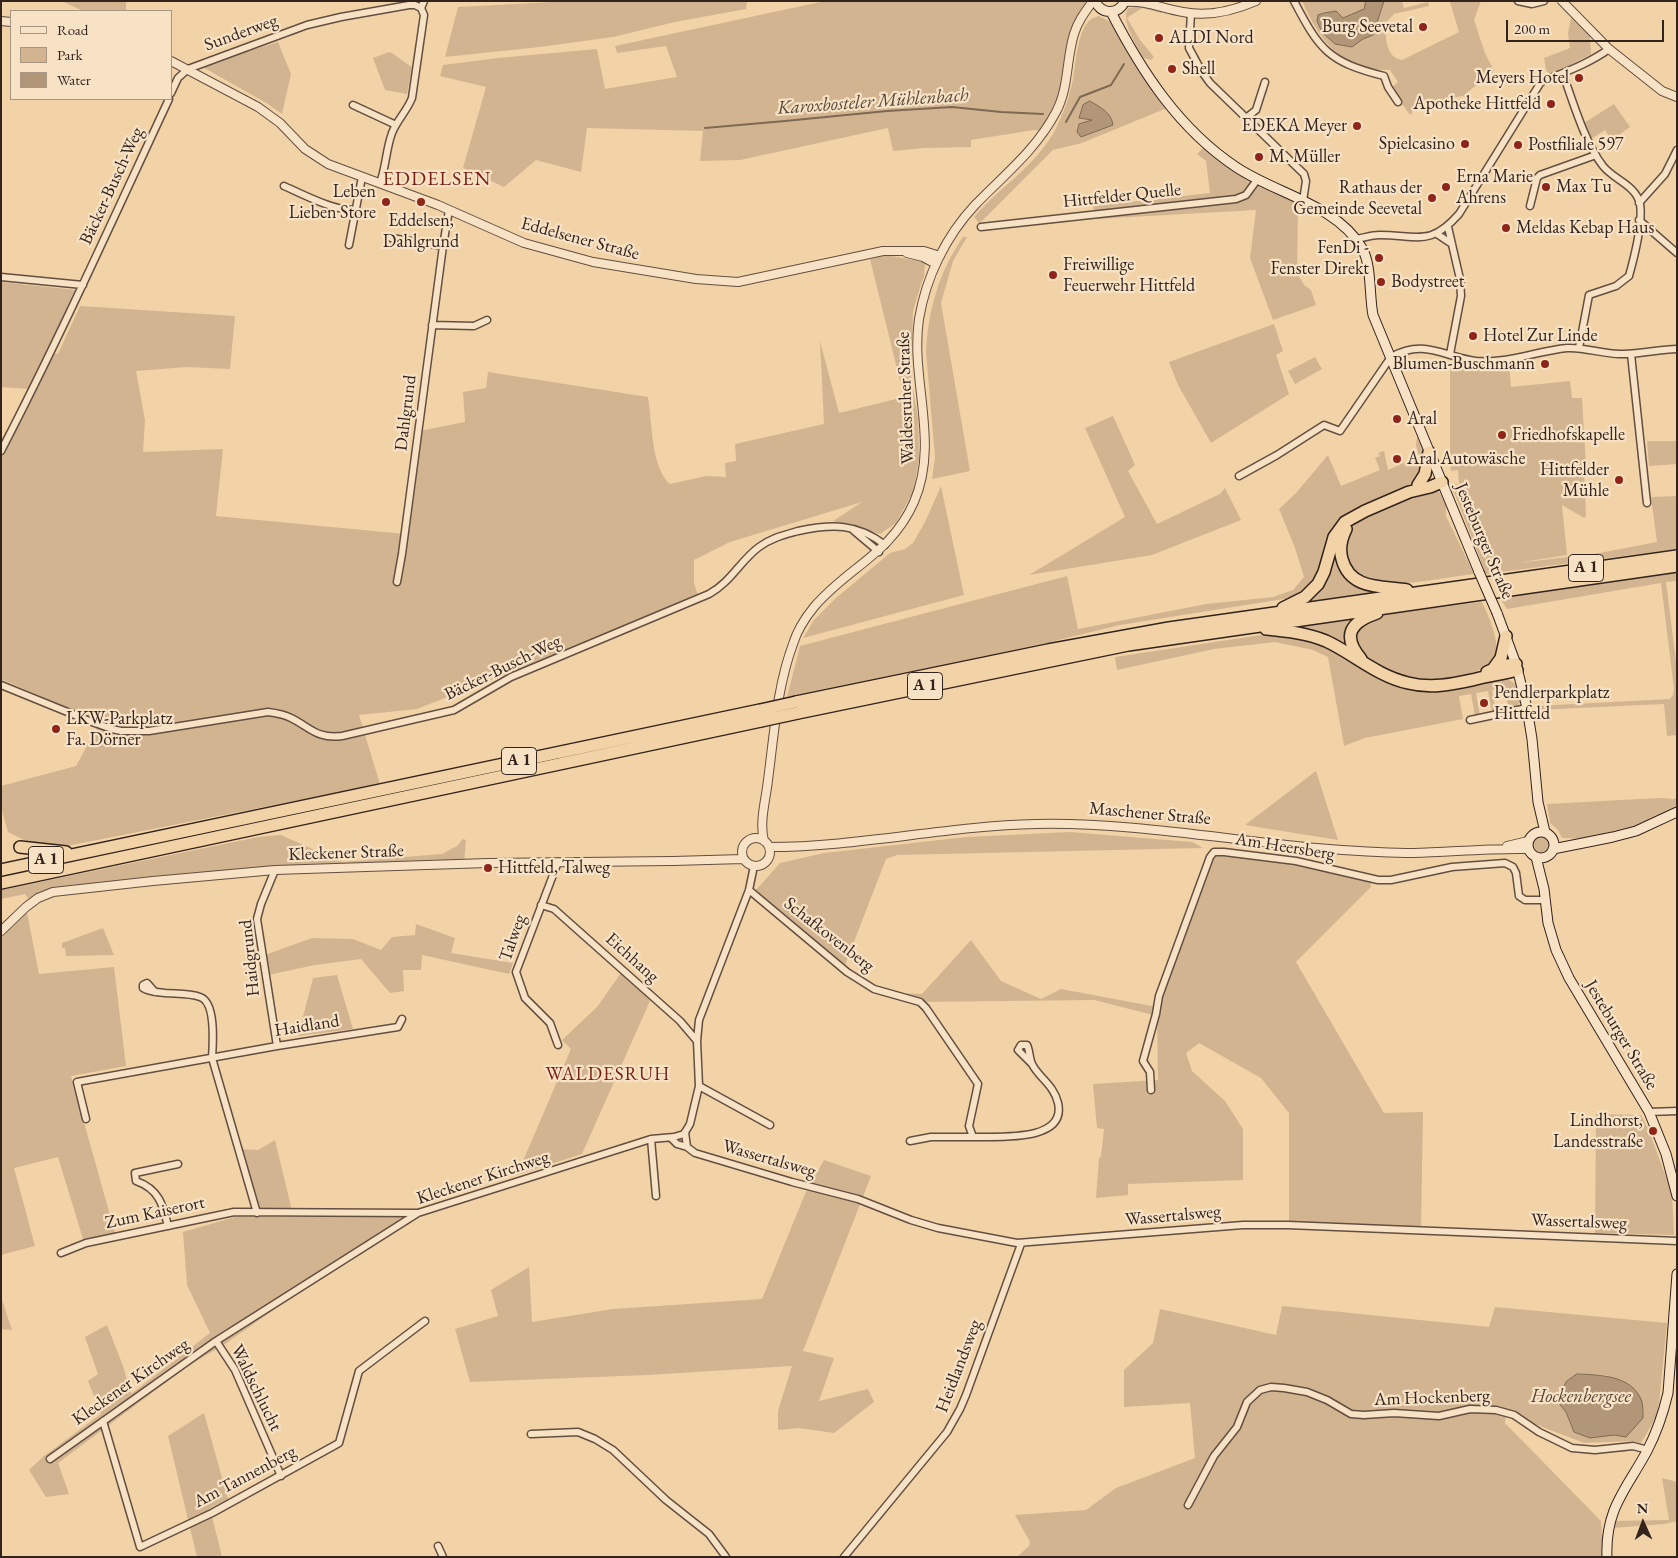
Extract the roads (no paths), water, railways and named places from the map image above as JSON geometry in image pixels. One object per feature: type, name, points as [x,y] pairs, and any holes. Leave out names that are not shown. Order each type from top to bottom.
[{"type":"highway","points":[[1414,488],[1425,474],[1429,452]]},
{"type":"highway","points":[[1267,614],[1299,600],[1314,590],[1324,572],[1334,537],[1346,522],[1430,480],[1441,481]]},
{"type":"highway","points":[[1358,515],[1346,530],[1341,541],[1341,556],[1346,570],[1354,578],[1365,584],[1417,592]]},
{"type":"highway","name":"A 1","points":[[1,882],[506,776],[761,716],[1105,639],[1417,592],[1677,556]]},
{"type":"highway","name":"A 1","points":[[797,708],[1144,642],[1677,566]]},
{"type":"highway","points":[[1365,664],[1352,646],[1350,635],[1353,626],[1362,618],[1398,605]]},
{"type":"highway","points":[[1247,627],[1308,635],[1336,647],[1395,679],[1419,685],[1451,685],[1516,667]]},
{"type":"highway","points":[[1493,669],[1501,658],[1506,636]]},
{"type":"highway","points":[[1477,678],[1504,665],[1516,667]]},
{"type":"highway","name":"A 1","points":[[1,870],[761,716]]},
{"type":"highway","points":[[479,789],[506,776]]},
{"type":"highway","points":[[248,830],[284,831]]},
{"type":"highway","points":[[20,847],[55,852],[90,851]]},
{"type":"main road","points":[[1094,1],[1100,9],[1120,6]]},
{"type":"main road","name":"Jesteburger Straße","points":[[1120,6],[1128,45],[1159,92],[1189,128],[1214,151],[1257,180],[1334,218],[1356,239],[1363,250],[1367,261],[1373,315],[1497,613],[1516,667],[1527,708],[1532,739],[1540,832]]},
{"type":"main road","points":[[1590,842],[1552,839],[1540,832],[1532,835],[1528,845],[1536,857],[1546,856],[1553,849],[1590,842],[1636,831],[1677,812]]},
{"type":"main road","points":[[1552,839],[1553,849]]},
{"type":"main road","name":"Jesteburger Straße","points":[[1546,856],[1544,888],[1552,938],[1568,978],[1648,1112],[1666,1154],[1677,1196]]},
{"type":"main road","name":"Jesteburger Straße","points":[[1536,857],[1544,888]]},
{"type":"main road","points":[[1607,1557],[1610,1518],[1616,1504],[1648,1450],[1672,1392],[1677,1274]]},
{"type":"street","name":"Waldesruher Straße","points":[[766,844],[762,834],[763,817],[782,686],[796,636],[806,618],[824,596],[885,546],[907,516],[923,473],[926,446],[918,365],[918,337],[923,302],[936,264],[964,217],[1029,152],[1049,124],[1063,95],[1074,35],[1080,19],[1094,1]]},
{"type":"street","points":[[1120,6],[1148,2],[1191,14],[1232,10],[1256,1]]},
{"type":"street","points":[[1294,1],[1308,30],[1326,51],[1346,65],[1384,76],[1398,102]]},
{"type":"street","points":[[1518,1],[1532,4],[1544,1]]},
{"type":"street","points":[[1562,1],[1609,49],[1662,91],[1677,97]]},
{"type":"street","points":[[380,184],[392,134],[412,98],[424,15],[423,4]]},
{"type":"street","name":"Sunderweg","points":[[188,69],[324,20],[423,4]]},
{"type":"street","name":"Waldesruher Straße","points":[[1074,35],[1089,14],[1100,9]]},
{"type":"street","points":[[1191,14],[1189,48],[1195,61],[1210,83],[1304,174],[1306,180],[1303,202]]},
{"type":"street","points":[[1356,239],[1377,235],[1424,238],[1437,234],[1448,227],[1459,214],[1541,82],[1596,58],[1609,49]]},
{"type":"street","name":"Eddelsener Straße","points":[[172,61],[240,96],[266,112],[315,156],[335,167],[449,210],[524,243],[597,263],[711,280],[738,282],[883,251],[924,251],[940,256]]},
{"type":"street","points":[[172,91],[178,78],[188,69]]},
{"type":"street","points":[[1563,74],[1579,119],[1596,155],[1604,167],[1633,192],[1640,203],[1635,252],[1629,276],[1616,286],[1589,294],[1579,348]]},
{"type":"street","points":[[1246,118],[1256,110],[1266,82]]},
{"type":"street","name":"Bäcker-Busch-Weg","points":[[1,451],[44,369],[169,100]]},
{"type":"street","points":[[353,105],[396,125]]},
{"type":"street","points":[[1640,203],[1665,174],[1677,150]]},
{"type":"street","points":[[1530,206],[1537,178],[1545,172],[1596,155]]},
{"type":"street","points":[[348,245],[362,177]]},
{"type":"street","name":"Hittfelder Quelle","points":[[981,227],[1236,199],[1246,195],[1257,180]]},
{"type":"street","points":[[284,186],[332,206],[350,210],[356,209]]},
{"type":"street","name":"Dahlgrund","points":[[396,582],[402,554],[449,210]]},
{"type":"street","points":[[1639,220],[1677,253]]},
{"type":"street","points":[[1448,227],[1460,280],[1461,296],[1450,354]]},
{"type":"street","points":[[1437,234],[1452,244]]},
{"type":"street","points":[[391,238],[443,246]]},
{"type":"street","name":"Eddelsener Straße","points":[[903,252],[936,264]]},
{"type":"street","points":[[1,278],[83,285]]},
{"type":"street","points":[[432,325],[474,326],[487,320]]},
{"type":"street","points":[[1239,476],[1324,425],[1340,431],[1391,357],[1401,351],[1433,350],[1471,360],[1488,361],[1558,349],[1579,348],[1618,354],[1677,349]]},
{"type":"street","points":[[1630,354],[1647,503]]},
{"type":"street","name":"Bäcker-Busch-Weg","points":[[1,684],[92,722],[121,731],[149,731],[268,712],[290,718],[321,736],[332,738],[454,710],[464,706],[487,690],[511,677],[709,594],[731,578],[758,548],[772,539],[790,533],[830,526],[852,529],[872,536],[885,546]]},
{"type":"street","points":[[852,529],[879,552]]},
{"type":"street","points":[[1470,720],[1527,708]]},
{"type":"street","name":"Waldesruher Straße","points":[[754,838],[763,817]]},
{"type":"street","name":"Maschener Straße","points":[[768,858],[777,853],[799,847],[973,827],[1065,824],[1119,825],[1303,847],[1362,852],[1412,852],[1528,845]]},
{"type":"street","points":[[754,838],[766,844],[768,858],[764,863],[754,866],[748,864],[743,858],[742,849],[747,842],[754,838]]},
{"type":"street","name":"Maschener Straße","points":[[766,844],[799,847]]},
{"type":"street","name":"Kleckener Straße","points":[[707,859],[742,849]]},
{"type":"street","name":"Am Heersberg","points":[[1151,1090],[1150,1072],[1143,1062],[1159,996],[1210,856],[1214,852],[1296,861],[1378,880],[1391,880],[1452,867],[1505,864],[1513,867],[1516,873],[1519,896],[1525,900],[1545,900]]},
{"type":"street","name":"Kleckener Straße","points":[[1,931],[31,903],[53,892],[153,881],[275,870],[743,858]]},
{"type":"street","name":"Talweg","points":[[558,862],[516,972],[525,998],[550,1023],[558,1045]]},
{"type":"street","points":[[687,1147],[685,1132],[690,1124],[699,1086],[697,1041],[699,1020],[749,890],[754,866]]},
{"type":"street","name":"Haidgrund","points":[[275,870],[257,919],[277,1046]]},
{"type":"street","name":"Schafkovenberg","points":[[749,890],[847,972],[874,989],[920,1002],[926,1008],[978,1084],[969,1126],[973,1137]]},
{"type":"street","name":"Eichhang","points":[[541,905],[554,909],[680,1021],[697,1041]]},
{"type":"street","points":[[155,992],[200,997],[207,1001],[213,1034],[212,1058],[257,1212]]},
{"type":"street","name":"Haidland","points":[[86,1118],[77,1082],[277,1046],[398,1027],[402,1019]]},
{"type":"street","points":[[910,1141],[931,1138],[1017,1136],[1039,1133],[1050,1128],[1056,1120],[1058,1103],[1051,1087],[1032,1064]]},
{"type":"street","points":[[699,1086],[770,1125]]},
{"type":"street","points":[[1648,1112],[1677,1111]]},
{"type":"street","name":"Kleckener Kirchweg","points":[[50,1458],[216,1341],[418,1213],[651,1139],[671,1138],[685,1132]]},
{"type":"street","name":"Wassertalsweg","points":[[671,1138],[677,1144],[687,1147],[695,1153],[792,1182],[852,1197],[930,1226],[1021,1244],[1243,1225],[1288,1225],[1677,1241]]},
{"type":"street","points":[[651,1139],[656,1196]]},
{"type":"street","points":[[168,1226],[162,1202],[143,1183],[136,1181],[135,1172],[178,1164]]},
{"type":"street","name":"Zum Kaiserort","points":[[61,1253],[86,1243],[234,1212],[418,1213]]},
{"type":"street","name":"Heidlandsweg","points":[[844,1557],[948,1432],[966,1395],[1021,1244]]},
{"type":"street","name":"Am Tannenberg","points":[[103,1421],[140,1547],[212,1513],[339,1443],[359,1371],[425,1321]]},
{"type":"street","name":"Waldschlucht","points":[[216,1341],[235,1370],[281,1476]]},
{"type":"street","name":"Am Hockenberg","points":[[1188,1505],[1214,1456],[1238,1427],[1247,1402],[1260,1390],[1271,1388],[1307,1392],[1327,1400],[1351,1414],[1394,1413],[1439,1416],[1470,1409],[1496,1410],[1514,1415],[1539,1432],[1572,1448],[1596,1450],[1633,1446],[1648,1450]]},
{"type":"street","points":[[532,1434],[578,1432],[595,1439],[613,1450],[666,1500],[709,1534],[726,1557]]},
{"type":"street","points":[[438,1546],[444,1557]]},
{"type":"water","points":[[1366,1],[1384,1],[1373,35],[1352,47],[1335,44],[1324,34],[1317,21],[1318,15],[1336,11],[1343,18],[1364,9]]},
{"type":"water","points":[[1090,101],[1108,114],[1113,125],[1081,137],[1077,132],[1079,124],[1092,120],[1079,118],[1083,105]]},
{"type":"water","name":"Hockenbergsee","points":[[1577,1374],[1615,1378],[1631,1386],[1638,1393],[1642,1402],[1643,1418],[1626,1437],[1614,1435],[1590,1438],[1574,1432],[1566,1412],[1557,1401],[1566,1382]]},
{"type":"waterway","name":"Karoxbosteler Mühlenbach","points":[[1066,122],[1080,97],[1111,85],[1124,64]]},
{"type":"waterway","name":"Karoxbosteler Mühlenbach","points":[[705,128],[887,111],[952,107],[1043,114]]},
{"type":"place","name":"Burg Seevetal","points":[[1423,27]]},
{"type":"place","name":"ALDI Nord","points":[[1159,38]]},
{"type":"place","name":"Shell","points":[[1172,69]]},
{"type":"place","name":"Meyers Hotel","points":[[1579,78]]},
{"type":"place","name":"Apotheke Hittfeld","points":[[1551,104]]},
{"type":"place","name":"EDEKA Meyer","points":[[1357,126]]},
{"type":"place","name":"Spielcasino","points":[[1465,144]]},
{"type":"place","name":"Postfiliale 597","points":[[1518,145]]},
{"type":"place","name":"M. Müller","points":[[1259,157]]},
{"type":"place","name":"Erna Marie Ahrens","points":[[1446,187]]},
{"type":"place","name":"Max Tu","points":[[1546,187]]},
{"type":"place","name":"Rathaus der Gemeinde Seevetal","points":[[1432,198]]},
{"type":"place","name":"Leben Lieben Store","points":[[386,202]]},
{"type":"place","name":"Eddelsen, Dahlgrund","points":[[421,202]]},
{"type":"place","name":"Meldas Kebap Haus","points":[[1506,228]]},
{"type":"place","name":"FenDi - Fenster Direkt","points":[[1379,258]]},
{"type":"place","name":"Freiwillige Feuerwehr Hittfeld","points":[[1053,275]]},
{"type":"place","name":"Bodystreet","points":[[1381,282]]},
{"type":"place","name":"Hotel Zur Linde","points":[[1473,336]]},
{"type":"place","name":"Blumen-Buschmann","points":[[1545,364]]},
{"type":"place","name":"Aral","points":[[1397,419]]},
{"type":"place","name":"Friedhofskapelle","points":[[1502,435]]},
{"type":"place","name":"Aral Autowäsche","points":[[1397,459]]},
{"type":"place","name":"Hittfelder Mühle","points":[[1619,480]]},
{"type":"place","name":"Pendlerparkplatz Hittfeld","points":[[1484,703]]},
{"type":"place","name":"LKW-Parkplatz Fa. Dörner","points":[[56,729]]},
{"type":"place","name":"Hittfeld, Talweg","points":[[488,868]]},
{"type":"place","name":"Lindhorst, Landesstraße","points":[[1653,1131]]},
{"type":"district","name":"EDDELSEN","points":[[437,180]]},
{"type":"district","name":"WALDESRUH","points":[[608,1075]]}]
